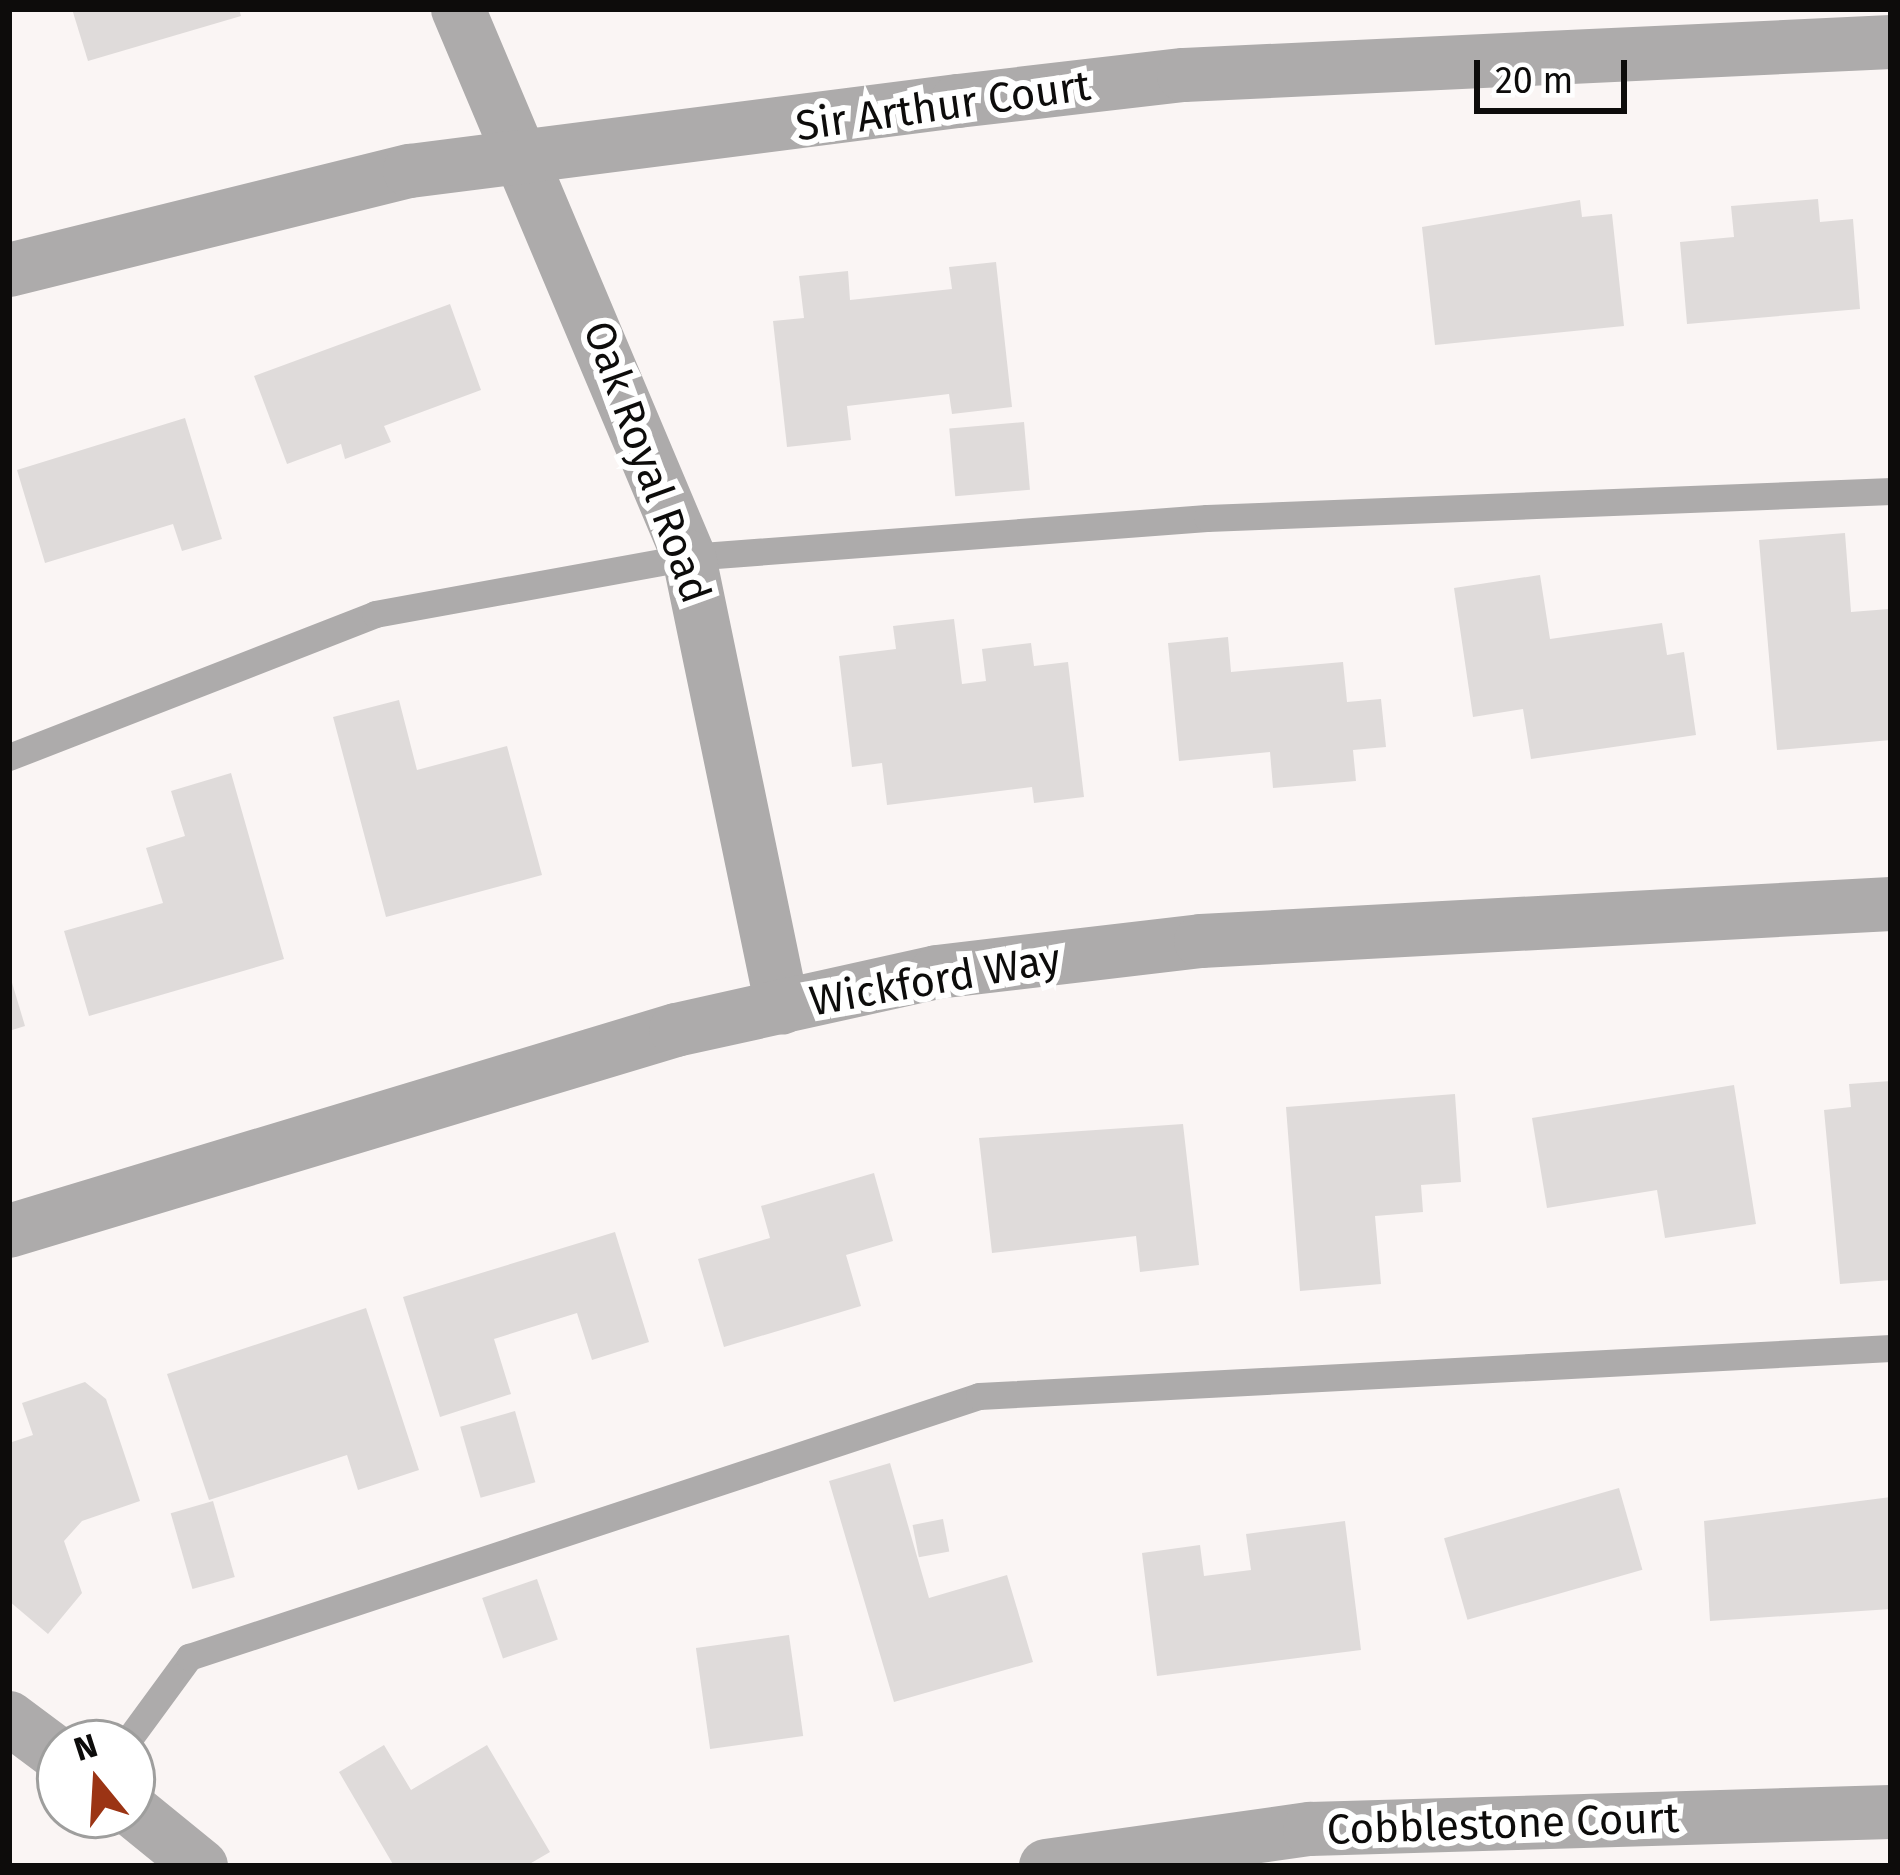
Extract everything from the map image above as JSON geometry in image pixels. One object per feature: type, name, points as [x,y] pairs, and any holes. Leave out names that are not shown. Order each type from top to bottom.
[{"type":"street","name":"Oak Royal Road","points":[[458,9],[528,155],[689,557],[782,1007]]},
{"type":"street","name":"Sir Arthur Court","points":[[9,270],[193,218],[528,155],[1184,75],[1891,42]]},
{"type":"street","name":"Wickford Way","points":[[9,1231],[782,1007],[938,973],[1201,941],[1891,904]]},
{"type":"street","points":[[9,1718],[36,1738]]},
{"type":"street","name":"Cobblestone Court","points":[[1046,1866],[1310,1829],[1891,1812]]},
{"type":"street","points":[[156,1830],[200,1866]]},
{"type":"lane","points":[[9,757],[375,614],[689,557],[1207,518],[1891,491]]},
{"type":"lane","points":[[144,1719],[189,1657],[980,1396],[1891,1348]]},
{"type":"building","points":[[72,9],[239,9],[241,16],[88,61]]},
{"type":"building","points":[[1818,199],[1820,222],[1853,219],[1860,309],[1687,324],[1680,242],[1734,237],[1731,206]]},
{"type":"building","points":[[1580,200],[1582,217],[1612,214],[1624,326],[1435,345],[1422,227]]},
{"type":"building","points":[[996,262],[1012,407],[952,414],[949,394],[847,406],[851,440],[787,447],[773,321],[804,318],[799,276],[848,271],[850,300],[952,289],[949,267]]},
{"type":"building","points":[[450,304],[481,390],[384,426],[391,442],[345,459],[341,444],[287,464],[254,376]]},
{"type":"building","points":[[185,418],[222,539],[182,551],[173,524],[45,563],[17,470]]},
{"type":"building","points":[[1024,422],[1030,490],[955,496],[949,429]]},
{"type":"building","points":[[1845,533],[1851,612],[1889,609],[1891,740],[1777,750],[1759,540]]},
{"type":"building","points":[[1540,575],[1550,639],[1662,623],[1667,655],[1684,652],[1696,735],[1531,759],[1523,709],[1473,717],[1454,588]]},
{"type":"building","points":[[954,619],[962,684],[986,681],[982,649],[1031,643],[1034,666],[1068,662],[1084,797],[1034,803],[1032,787],[887,805],[882,763],[852,767],[839,656],[896,649],[893,626]]},
{"type":"building","points":[[1228,637],[1231,672],[1343,662],[1347,702],[1381,699],[1386,747],[1353,750],[1356,781],[1273,788],[1270,752],[1179,761],[1168,643]]},
{"type":"building","points":[[399,700],[417,770],[507,746],[542,875],[386,917],[333,717]]},
{"type":"building","points":[[231,773],[284,959],[89,1016],[64,931],[163,903],[146,848],[185,836],[171,791]]},
{"type":"building","points":[[9,977],[25,1026],[9,1031]]},
{"type":"building","points":[[1891,1081],[1891,1280],[1840,1284],[1824,1110],[1851,1107],[1849,1084]]},
{"type":"building","points":[[1734,1085],[1756,1224],[1665,1238],[1657,1190],[1547,1208],[1532,1118]]},
{"type":"building","points":[[1455,1094],[1461,1182],[1421,1185],[1423,1212],[1375,1216],[1381,1284],[1300,1291],[1286,1107]]},
{"type":"building","points":[[1183,1124],[1199,1265],[1140,1272],[1136,1236],[992,1253],[979,1138]]},
{"type":"building","points":[[874,1173],[893,1241],[846,1255],[861,1306],[724,1347],[698,1259],[770,1238],[761,1206]]},
{"type":"building","points":[[615,1232],[649,1342],[592,1360],[577,1313],[494,1339],[511,1394],[440,1417],[403,1297]]},
{"type":"building","points":[[366,1308],[419,1470],[358,1490],[347,1455],[209,1500],[167,1374]]},
{"type":"building","points":[[85,1382],[106,1399],[140,1501],[82,1521],[64,1541],[82,1593],[48,1634],[9,1601],[9,1443],[33,1435],[22,1403]]},
{"type":"building","points":[[515,1411],[535,1482],[481,1498],[460,1427]]},
{"type":"building","points":[[890,1463],[929,1598],[1007,1575],[1033,1662],[894,1702],[829,1481]]},
{"type":"building","points":[[1619,1488],[1642,1570],[1467,1620],[1444,1538]]},
{"type":"building","points":[[1891,1497],[1891,1609],[1710,1621],[1704,1521]]},
{"type":"building","points":[[213,1501],[235,1577],[192,1589],[171,1513]]},
{"type":"building","points":[[943,1519],[949,1551],[919,1557],[913,1525]]},
{"type":"building","points":[[1345,1521],[1361,1650],[1157,1676],[1142,1553],[1200,1545],[1204,1576],[1251,1570],[1246,1534]]},
{"type":"building","points":[[537,1579],[558,1640],[503,1658],[482,1598]]},
{"type":"building","points":[[789,1635],[803,1736],[710,1749],[696,1648]]},
{"type":"building","points":[[384,1745],[411,1790],[487,1745],[550,1852],[526,1866],[394,1866],[339,1772]]}]
